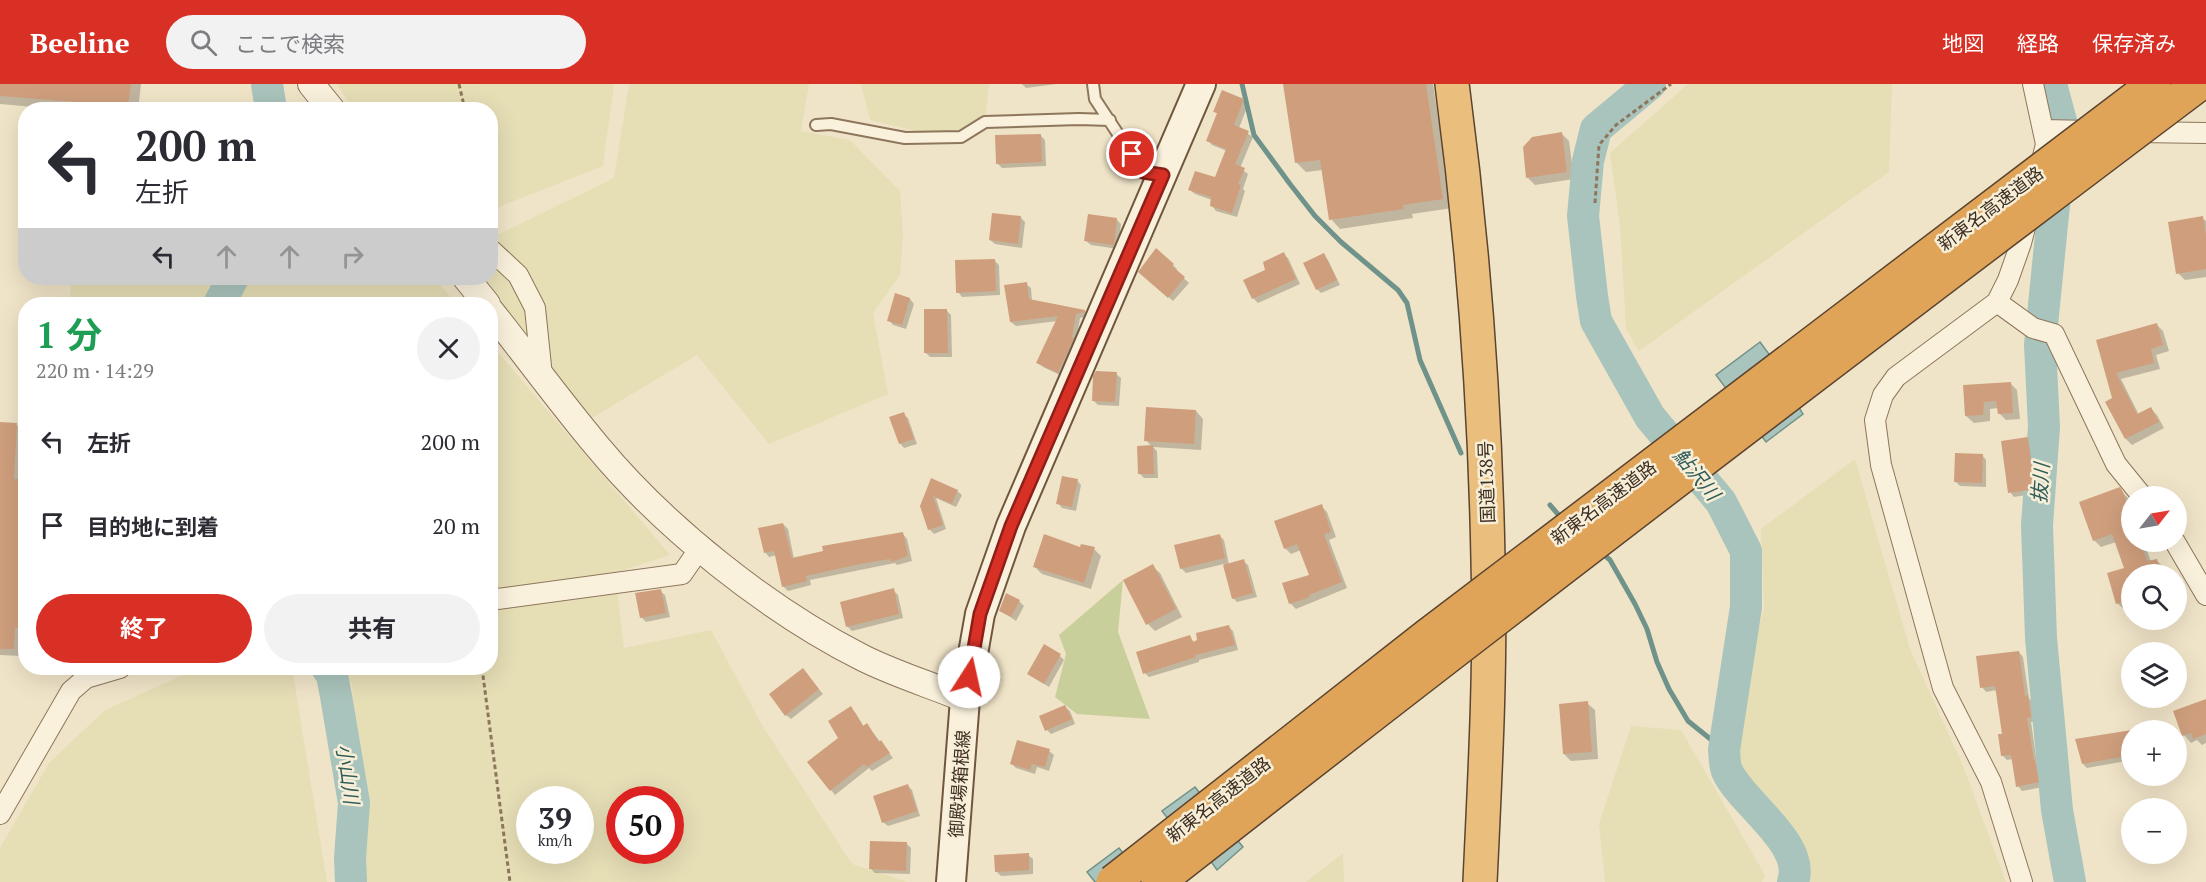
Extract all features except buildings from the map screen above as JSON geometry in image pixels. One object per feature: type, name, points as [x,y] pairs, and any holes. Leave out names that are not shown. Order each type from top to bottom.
[{"type":"highway","name":"国道138号","points":[[1452,84],[1472,256],[1483,412],[1488,550],[1487,721],[1480,882]]},
{"type":"highway","name":"新東名高速道路","points":[[1113,882],[1427,636],[2154,84]]},
{"type":"highway","name":"新東名高速道路","points":[[1158,882],[1443,657],[1721,444],[2199,84]]},
{"type":"main road","name":"御殿場箱根線","points":[[951,882],[965,699],[980,614],[1011,526],[1201,84]]},
{"type":"street","points":[[311,84],[326,102]]},
{"type":"street","points":[[2022,882],[1991,782],[1943,688],[1881,465],[1875,420],[1883,395],[1896,377],[1997,302],[2008,280],[2021,243],[2046,144],[2033,84]]},
{"type":"street","points":[[2043,130],[2206,134]]},
{"type":"street","points":[[498,256],[518,275],[535,308],[542,376]]},
{"type":"street","points":[[471,285],[480,297]]},
{"type":"street","points":[[1997,302],[2033,328],[2054,334],[2116,464],[2134,486]]},
{"type":"street","points":[[498,320],[598,447],[650,503],[716,562],[789,614],[864,658],[965,699]]},
{"type":"street","points":[[498,599],[682,574],[700,548]]},
{"type":"street","points":[[2181,552],[2206,595]]},
{"type":"street","points":[[0,814],[71,691],[86,678],[96,675]]},
{"type":"lane","points":[[1093,84],[1095,99],[1143,172],[1163,175]]},
{"type":"lane","points":[[816,125],[831,124],[905,138],[961,137],[985,122],[1110,120]]},
{"type":"path","points":[[459,84],[463,102]]},
{"type":"path","points":[[1595,203],[1599,145],[1616,125],[1671,84]]},
{"type":"path","points":[[483,675],[510,882]]},
{"type":"shaded area","points":[[337,84],[614,84],[603,166],[498,207],[498,102],[349,102]]},
{"type":"shaded area","points":[[629,84],[809,84],[801,131],[850,140],[900,191],[903,235],[900,275],[873,313],[888,394],[769,444],[697,355],[580,425],[498,306],[498,297],[492,297],[484,285],[498,285],[498,235],[614,178]]},
{"type":"shaded area","points":[[861,84],[989,84],[985,122],[942,137],[870,120]]},
{"type":"shaded area","points":[[1688,84],[1892,84],[1889,172],[1639,351],[1626,329],[1620,226],[1610,153]]},
{"type":"shaded area","points":[[71,285],[440,285],[451,297],[70,297]]},
{"type":"shaded area","points":[[498,352],[670,555],[615,573],[624,648],[711,630],[762,725],[852,864],[908,882],[363,882],[352,684],[346,675],[498,675]]},
{"type":"shaded area","points":[[1855,459],[1910,649],[1964,768],[2006,882],[1801,882],[1808,869],[1738,767],[1734,721],[1764,608],[1761,529]]},
{"type":"shaded area","points":[[183,675],[293,675],[327,882],[0,882],[0,848],[49,763],[105,710]]},
{"type":"shaded area","points":[[1631,726],[1681,730],[1765,875],[1762,882],[1605,882],[1599,824]]},
{"type":"shaded area","points":[[1343,853],[1344,882],[1306,882]]},
{"type":"green space","points":[[1123,580],[1118,632],[1150,719],[1077,714],[1055,697],[1066,654],[1059,635]]},
{"type":"water","points":[[1760,342],[1800,396],[1795,401],[1803,414],[1766,442],[1716,375]]},
{"type":"water","points":[[1195,787],[1243,847],[1217,870],[1207,856],[1200,861],[1162,811]]},
{"type":"water","points":[[1119,848],[1146,882],[1095,882],[1087,872]]},
{"type":"waterway","name":"小山川","points":[[267,84],[270,102]]},
{"type":"waterway","points":[[1242,84],[1254,135],[1290,184],[1315,216],[1341,242],[1398,290],[1407,303],[1420,360],[1461,453]]},
{"type":"waterway","name":"鮎沢川","points":[[1650,84],[1596,129],[1588,161],[1583,216],[1596,321],[1650,417],[1721,502],[1746,551],[1746,607],[1724,750],[1725,765],[1736,785],[1771,825],[1791,853],[1795,868],[1793,882]]},
{"type":"waterway","name":"抜川","points":[[2051,84],[2062,125],[2040,345],[2044,427],[2037,525],[2041,638],[2057,810],[2070,882]]},
{"type":"waterway","name":"小山川","points":[[223,297],[229,285]]},
{"type":"waterway","points":[[1550,505],[1563,520]]},
{"type":"waterway","points":[[1602,553],[1610,560],[1635,604],[1647,629],[1657,662],[1669,689],[1688,721],[1724,750]]},
{"type":"waterway","name":"小山川","points":[[332,675],[354,803],[350,858],[351,882]]},
{"type":"route","points":[[969,677],[980,614],[1011,526],[1163,175],[1143,172],[1132,154]]}]
